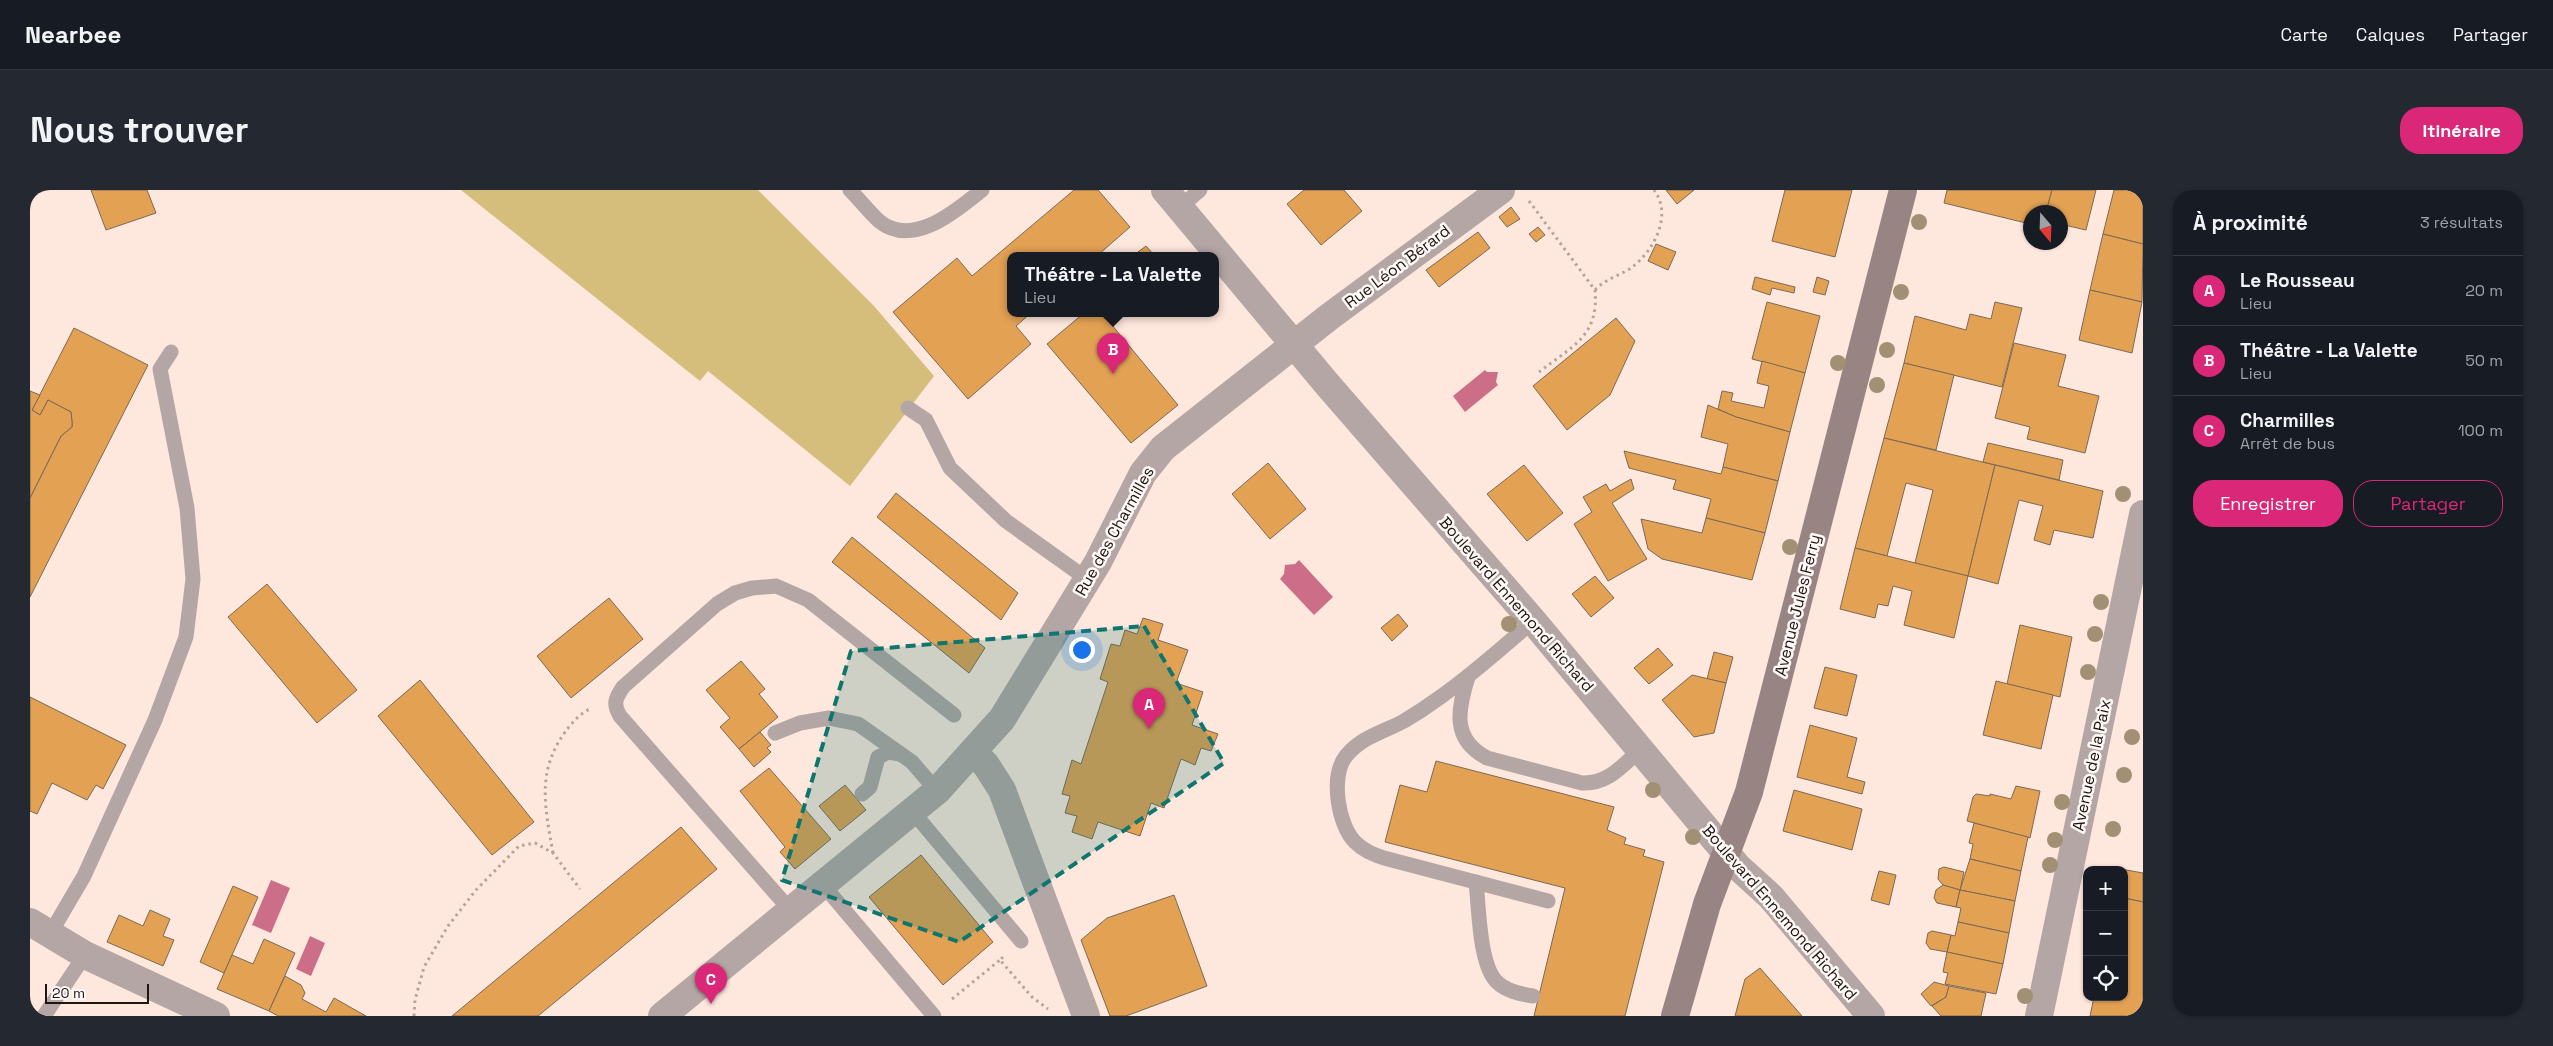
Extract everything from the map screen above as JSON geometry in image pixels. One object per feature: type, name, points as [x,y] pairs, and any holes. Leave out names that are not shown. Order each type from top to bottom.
[{"type":"main road","name":"Avenue Jules Ferry","points":[[1675,1016],[1704,914],[1725,851],[1749,792],[1903,190]]},
{"type":"street","name":"Rue Léon Bérard","points":[[1294,344],[1514,193]]},
{"type":"street","name":"Boulevard Ennemond Richard","points":[[1172,199],[1217,252]]},
{"type":"street","name":"Boulevard Ennemond Richard","points":[[1219,255],[1533,621],[1725,851],[1748,877],[1771,897],[1871,1016]]},
{"type":"street","name":"Rue des Charmilles","points":[[662,1016],[824,886],[937,791],[1002,719],[1088,579],[1143,473],[1163,448],[1294,344]]},
{"type":"street","name":"Avenue de la Paix","points":[[2039,1016],[2143,514]]},
{"type":"street","points":[[973,752],[986,765],[1002,790],[1086,1016]]},
{"type":"street","points":[[40,928],[85,955],[216,1016]]},
{"type":"lane","points":[[850,190],[881,222],[898,229],[918,228],[935,224],[948,218],[982,190]]},
{"type":"lane","points":[[1172,199],[1200,190]]},
{"type":"lane","points":[[40,928],[84,876],[155,720],[186,637],[193,579],[187,508],[160,369],[171,352]]},
{"type":"lane","points":[[908,408],[926,420],[950,468],[1006,521],[1088,579]]},
{"type":"lane","points":[[792,912],[620,716],[615,707],[616,698],[622,687],[717,604],[736,593],[752,588],[776,586],[808,600],[954,715]]},
{"type":"lane","points":[[1533,621],[1468,677],[1402,722],[1378,732],[1359,744],[1345,757],[1339,776],[1337,798],[1342,820],[1353,840],[1365,851],[1548,900]]},
{"type":"lane","points":[[1468,677],[1461,701],[1459,719],[1463,734],[1470,744],[1476,752],[1487,758],[1582,784],[1592,784],[1608,779],[1640,750]]},
{"type":"lane","points":[[776,733],[800,723],[829,718],[858,724],[912,762],[937,791]]},
{"type":"lane","points":[[862,794],[870,787],[878,757],[889,752],[900,754]]},
{"type":"lane","points":[[913,812],[1021,941]]},
{"type":"lane","points":[[1476,882],[1484,960],[1497,982],[1506,988],[1532,996]]},
{"type":"lane","points":[[824,886],[934,1016]]},
{"type":"lane","points":[[44,1016],[85,955]]},
{"type":"path","points":[[1595,290],[1607,280],[1631,268],[1650,246],[1660,225],[1663,208],[1660,198],[1654,190]]},
{"type":"path","points":[[1514,193],[1595,290],[1596,304],[1588,333],[1539,372]]},
{"type":"path","points":[[553,853],[544,782],[549,760],[557,743],[569,726],[588,710],[616,698]]},
{"type":"path","points":[[414,1016],[415,1000],[424,967],[448,926],[476,890],[519,846],[535,843],[553,853],[580,889]]},
{"type":"path","points":[[959,993],[1021,941]]},
{"type":"path","points":[[1000,960],[1032,997],[1052,1011]]},
{"type":"highlighted area","points":[[1144,626],[1224,763],[959,942],[782,880],[851,651]]},
{"type":"shaded area","points":[[461,190],[758,190],[874,306],[934,376],[850,486],[708,371],[700,381]]},
{"type":"shaded area","points":[[1485,370],[1487,372],[1498,372],[1496,382],[1498,385],[1465,412],[1453,396]]},
{"type":"shaded area","points":[[1299,560],[1333,597],[1314,615],[1280,579],[1284,574],[1285,565],[1295,564]]},
{"type":"shaded area","points":[[271,880],[290,888],[271,933],[252,925]]},
{"type":"shaded area","points":[[310,936],[325,943],[311,976],[296,969]]},
{"type":"building","points":[[91,190],[147,190],[156,213],[106,230]]},
{"type":"building","points":[[1074,190],[1098,190],[1130,227],[1101,252],[1007,252],[1007,317],[1026,317],[1016,326],[1031,344],[968,399],[893,312],[957,258],[972,276]]},
{"type":"building","points":[[1304,190],[1344,190],[1362,211],[1321,245],[1287,204]]},
{"type":"building","points":[[1666,190],[1694,190],[1677,204]]},
{"type":"building","points":[[1785,190],[1852,190],[1835,257],[1772,241]]},
{"type":"building","points":[[1947,190],[2052,190],[2048,205],[2023,205],[2023,222],[1944,203]]},
{"type":"building","points":[[2052,190],[2096,190],[2086,230],[2068,226],[2068,205],[2048,205]]},
{"type":"building","points":[[2114,190],[2143,190],[2143,244],[2103,234]]},
{"type":"building","points":[[1511,207],[1520,219],[1507,227],[1499,217]]},
{"type":"building","points":[[1538,227],[1545,235],[1536,242],[1529,234]]},
{"type":"building","points":[[1478,232],[1490,248],[1439,287],[1426,270]]},
{"type":"building","points":[[2103,234],[2143,244],[2142,302],[2090,290]]},
{"type":"building","points":[[1656,244],[1676,252],[1668,270],[1648,261]]},
{"type":"building","points":[[1146,246],[1151,252],[1138,252]]},
{"type":"building","points":[[1755,277],[1795,287],[1794,293],[1772,288],[1770,295],[1752,289]]},
{"type":"building","points":[[1817,277],[1829,281],[1825,295],[1813,292]]},
{"type":"building","points":[[2090,290],[2142,302],[2132,353],[2079,340]]},
{"type":"building","points":[[1767,302],[1820,316],[1805,373],[1752,359]]},
{"type":"building","points":[[1995,302],[2022,308],[2002,387],[1904,363],[1915,316],[1966,330],[1970,314],[1991,319]]},
{"type":"building","points":[[1079,317],[1105,317],[1178,405],[1131,443],[1047,344]]},
{"type":"building","points":[[1616,318],[1635,341],[1610,395],[1567,430],[1533,386]]},
{"type":"building","points":[[74,328],[148,365],[30,597],[30,498],[61,436],[72,427],[71,412],[48,400],[40,415],[32,410]]},
{"type":"building","points":[[2014,343],[2066,355],[2058,386],[2099,396],[2085,453],[2027,439],[2030,427],[1995,418]]},
{"type":"building","points":[[1762,361],[1805,373],[1790,432],[1736,417],[1718,409],[1722,391],[1733,393],[1731,401],[1764,408],[1769,386],[1757,383]]},
{"type":"building","points":[[1904,363],[1954,375],[1936,450],[1884,438]]},
{"type":"building","points":[[30,391],[40,395],[32,410],[40,415],[48,400],[71,412],[72,427],[61,436],[30,498]]},
{"type":"building","points":[[1708,405],[1736,417],[1790,432],[1778,481],[1723,467],[1728,444],[1701,437]]},
{"type":"building","points":[[1884,438],[1995,465],[1968,576],[1915,563],[1933,490],[1906,483],[1887,556],[1855,548]]},
{"type":"building","points":[[1988,443],[2063,460],[2059,480],[1983,462]]},
{"type":"building","points":[[1624,451],[1721,474],[1723,467],[1778,481],[1765,533],[1706,518],[1711,499],[1673,489],[1676,480],[1629,468]]},
{"type":"building","points":[[1268,463],[1306,509],[1270,539],[1232,494]]},
{"type":"building","points":[[1524,465],[1563,513],[1527,541],[1487,494]]},
{"type":"building","points":[[1995,465],[2103,491],[2093,538],[2054,530],[2050,545],[2034,540],[2043,506],[2019,500],[1998,584],[1968,576]]},
{"type":"building","points":[[1631,479],[1634,489],[1612,503],[1647,559],[1608,581],[1574,524],[1592,512],[1583,497],[1606,484],[1610,491]]},
{"type":"building","points":[[896,493],[1018,593],[1001,620],[877,517]]},
{"type":"building","points":[[1706,518],[1765,533],[1752,580],[1662,559],[1648,549],[1641,519],[1702,533]]},
{"type":"building","points":[[852,537],[985,648],[969,673],[832,562]]},
{"type":"building","points":[[1855,548],[1968,576],[1954,638],[1904,625],[1912,591],[1893,586],[1888,606],[1878,604],[1875,618],[1840,609]]},
{"type":"building","points":[[1595,576],[1614,598],[1591,617],[1572,594]]},
{"type":"building","points":[[267,584],[357,690],[317,723],[228,617]]},
{"type":"building","points":[[609,598],[643,639],[571,698],[537,656]]},
{"type":"building","points":[[1398,614],[1408,626],[1392,641],[1381,628]]},
{"type":"building","points":[[1143,618],[1163,624],[1158,640],[1188,650],[1176,683],[1203,692],[1192,725],[1218,734],[1211,751],[1201,748],[1195,765],[1181,759],[1164,808],[1151,803],[1140,836],[1098,822],[1092,839],[1072,832],[1077,816],[1065,813],[1070,796],[1062,794],[1072,760],[1081,764],[1108,682],[1100,679],[1111,644],[1120,646],[1125,630],[1137,634]]},
{"type":"building","points":[[2020,625],[2072,637],[2060,697],[2007,684]]},
{"type":"building","points":[[1658,648],[1673,665],[1649,684],[1634,668]]},
{"type":"building","points":[[1714,652],[1733,657],[1726,683],[1707,679]]},
{"type":"building","points":[[741,661],[765,689],[759,694],[778,717],[739,749],[720,727],[730,718],[706,690]]},
{"type":"building","points":[[1825,667],[1857,675],[1847,716],[1814,708]]},
{"type":"building","points":[[1692,675],[1726,683],[1714,733],[1694,737],[1662,700]]},
{"type":"building","points":[[420,680],[534,822],[492,855],[378,716]]},
{"type":"building","points":[[1996,681],[2053,695],[2041,749],[1983,735]]},
{"type":"building","points":[[30,697],[126,745],[103,789],[96,785],[87,800],[52,783],[37,814],[30,811]]},
{"type":"building","points":[[1810,725],[1857,738],[1847,777],[1865,782],[1862,794],[1797,777]]},
{"type":"building","points":[[760,732],[771,745],[767,748],[771,752],[754,767],[739,749]]},
{"type":"building","points":[[1436,761],[1614,807],[1607,830],[1626,838],[1624,844],[1645,850],[1643,856],[1664,862],[1625,1016],[1534,1016],[1565,888],[1385,842],[1400,785],[1427,792]]},
{"type":"building","points":[[769,768],[831,839],[795,869],[780,852],[785,847],[740,791]]},
{"type":"building","points":[[845,785],[866,810],[840,831],[819,806]]},
{"type":"building","points":[[2016,786],[2040,791],[2030,838],[1967,821],[1973,797],[1976,794],[1990,796],[1990,794],[2011,799]]},
{"type":"building","points":[[1794,790],[1862,809],[1852,850],[1783,831]]},
{"type":"building","points":[[1974,823],[2028,837],[2021,871],[1970,859],[1973,844],[1969,843]]},
{"type":"building","points":[[681,827],[717,869],[538,1016],[452,1016]]},
{"type":"building","points":[[921,855],[993,942],[943,985],[869,897]]},
{"type":"building","points":[[1970,859],[2021,871],[2015,901],[1960,890]]},
{"type":"building","points":[[1944,867],[1964,872],[1960,890],[1943,885],[1938,879],[1939,869]]},
{"type":"building","points":[[2128,870],[2143,873],[2143,902],[2128,899]]},
{"type":"building","points":[[1879,871],[1896,875],[1889,905],[1871,900]]},
{"type":"building","points":[[1943,885],[1960,890],[1956,907],[1937,903],[1934,898],[1936,890]]},
{"type":"building","points":[[233,886],[258,897],[224,973],[200,962]]},
{"type":"building","points":[[1960,890],[2015,901],[2009,933],[1958,922],[1961,908],[1956,907]]},
{"type":"building","points":[[1174,895],[1207,986],[1126,1016],[1110,1016],[1081,940],[1107,918]]},
{"type":"building","points":[[2128,899],[2143,902],[2143,1016],[2090,1016],[2093,1001],[2128,1001]]},
{"type":"building","points":[[150,910],[170,919],[163,936],[174,940],[163,966],[107,942],[119,915],[143,926]]},
{"type":"building","points":[[1958,922],[2009,933],[2003,964],[1947,952],[1951,935],[1955,936]]},
{"type":"building","points":[[1932,931],[1951,935],[1947,952],[1930,949],[1926,943],[1928,933]]},
{"type":"building","points":[[264,939],[295,953],[269,1011],[217,989],[232,955],[253,964]]},
{"type":"building","points":[[1947,952],[2003,964],[1996,994],[1945,984],[1948,973],[1943,972]]},
{"type":"building","points":[[1760,968],[1802,1016],[1735,1016],[1745,979]]},
{"type":"building","points":[[285,976],[301,985],[305,993],[302,999],[326,1012],[334,998],[366,1016],[278,1016],[269,1011]]},
{"type":"building","points":[[1934,982],[1949,986],[1946,997],[1931,1006],[1921,994]]},
{"type":"building","points":[[1949,986],[1986,993],[1981,1016],[1941,1016],[1932,1006],[1946,997]]},
{"type":"place","name":"Théâtre - La Valette","points":[[1113,374]]},
{"type":"place","name":"Le Rousseau","points":[[1149,729]]},
{"type":"place","name":"Charmilles","points":[[711,1004]]}]
